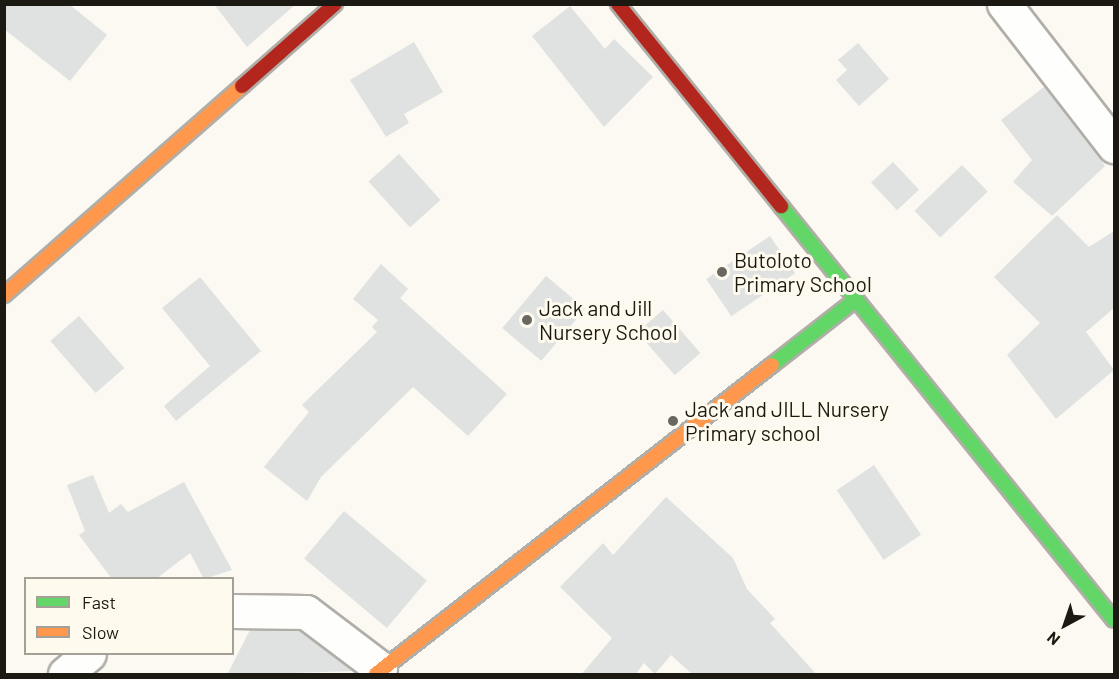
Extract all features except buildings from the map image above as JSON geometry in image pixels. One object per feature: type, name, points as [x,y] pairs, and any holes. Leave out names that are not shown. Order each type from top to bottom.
[{"type":"street","points":[[4,295],[335,4]]},
{"type":"street","points":[[618,4],[854,301],[1114,620]]},
{"type":"street","points":[[1004,4],[1114,146]]},
{"type":"street","points":[[234,611],[258,607],[306,612],[378,671],[854,301]]},
{"type":"street","points":[[65,675],[88,655]]},
{"type":"traffic: fast","points":[[781,206],[1114,620]]},
{"type":"traffic: fast","points":[[772,365],[854,301]]},
{"type":"traffic: slow","points":[[4,295],[242,86]]},
{"type":"traffic: slow","points":[[376,674],[772,365]]},
{"type":"traffic: jam","points":[[242,86],[335,4]]},
{"type":"traffic: jam","points":[[618,4],[781,206]]},
{"type":"place","name":"Butoloto Primary School","points":[[722,272]]},
{"type":"place","name":"Jack and Jill Nursery School","points":[[527,320]]},
{"type":"place","name":"Jack and JILL Nursery Primary school","points":[[673,421]]}]
